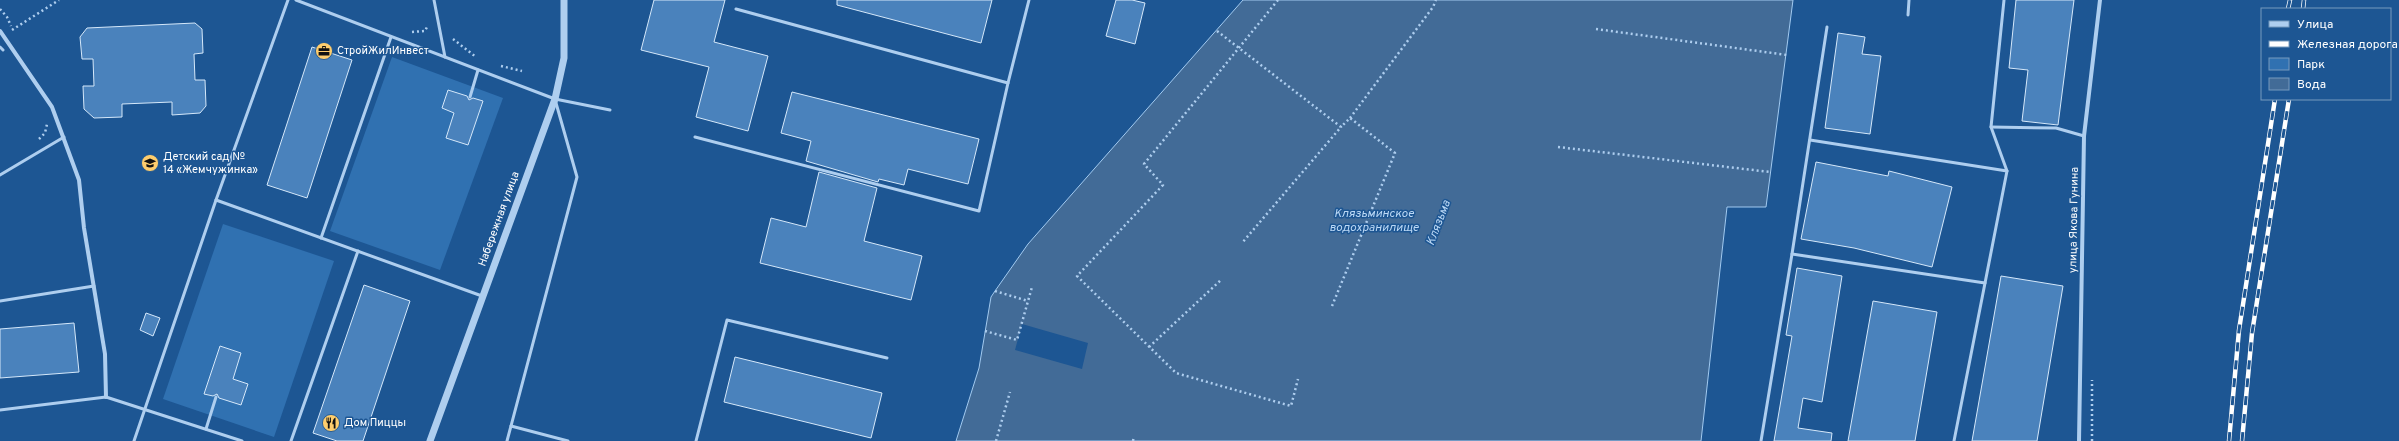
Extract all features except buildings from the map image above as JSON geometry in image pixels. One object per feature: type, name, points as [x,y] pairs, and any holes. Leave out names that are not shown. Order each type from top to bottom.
[{"type":"street","name":"Набережная улица","points":[[430,441],[555,99],[564,58],[564,0]]},
{"type":"street","name":"улица Якова Гунина","points":[[2079,441],[2084,136],[2100,0]]},
{"type":"street","points":[[0,31],[52,107],[79,180],[84,228],[104,354],[106,396]]},
{"type":"lane","points":[[134,441],[216,200],[288,0]]},
{"type":"lane","points":[[296,0],[555,99],[610,110]]},
{"type":"lane","points":[[434,0],[445,57]]},
{"type":"lane","points":[[695,137],[979,211],[1008,83],[1029,0]]},
{"type":"lane","points":[[1908,15],[1910,0]]},
{"type":"lane","points":[[1954,441],[2007,171],[1991,127],[2004,0]]},
{"type":"lane","points":[[736,9],[1008,83]]},
{"type":"lane","points":[[1761,441],[1827,27]]},
{"type":"lane","points":[[321,238],[391,37]]},
{"type":"lane","points":[[470,97],[478,70]]},
{"type":"lane","points":[[508,441],[577,177],[555,99]]},
{"type":"lane","points":[[1991,127],[2056,128],[2084,136]]},
{"type":"lane","points":[[0,175],[64,137]]},
{"type":"lane","points":[[1810,140],[2007,171]]},
{"type":"lane","points":[[216,200],[482,296]]},
{"type":"lane","points":[[291,441],[358,251]]},
{"type":"lane","points":[[1792,254],[1985,283]]},
{"type":"lane","points":[[0,301],[94,286]]},
{"type":"lane","points":[[696,441],[727,320],[887,358]]},
{"type":"lane","points":[[0,410],[106,396],[206,429],[231,439],[242,441]]},
{"type":"lane","points":[[206,429],[216,397]]},
{"type":"lane","points":[[511,426],[568,441]]},
{"type":"path","points":[[10,32],[59,0]]},
{"type":"path","points":[[1278,0],[1144,164],[1163,185],[1077,276],[1176,373],[1291,406],[1298,379]]},
{"type":"path","points":[[1242,243],[1350,118],[1433,7],[1436,0]]},
{"type":"path","points":[[407,30],[414,33],[425,31],[429,23]]},
{"type":"path","points":[[1596,29],[1786,54]]},
{"type":"path","points":[[1217,31],[1341,127]]},
{"type":"path","points":[[450,38],[478,58]]},
{"type":"path","points":[[497,64],[522,71]]},
{"type":"path","points":[[1332,306],[1395,153],[1350,118]]},
{"type":"path","points":[[33,142],[45,133],[47,122]]},
{"type":"path","points":[[1558,147],[1770,172]]},
{"type":"path","points":[[1149,347],[1222,279]]},
{"type":"path","points":[[985,331],[1017,340],[1032,287]]},
{"type":"path","points":[[995,291],[1028,301]]},
{"type":"path","points":[[2092,378],[2092,441]]},
{"type":"path","points":[[996,441],[1010,392]]},
{"type":"path","points":[[1133,441],[1134,436]]},
{"type":"green space","points":[[392,57],[503,98],[440,270],[330,231]]},
{"type":"green space","points":[[223,224],[334,261],[274,437],[163,399]]},
{"type":"water","name":"Клязьминское водохранилище","points":[[1243,0],[1793,0],[1766,207],[1727,207],[1701,441],[956,441],[979,368],[991,297],[1028,244]]},
{"type":"pier","points":[[1022,324],[1088,343],[1082,369],[1015,350]]},
{"type":"railway","points":[[2288,8],[2290,0]]},
{"type":"railway","points":[[2303,8],[2304,0]]},
{"type":"railway","points":[[2229,441],[2239,330],[2275,100]]},
{"type":"railway","points":[[2242,441],[2252,333],[2289,100]]},
{"type":"place","name":"СтройЖилИнвест","points":[[324,51]]},
{"type":"place","name":"Детский сад № 14 «Жемчужинка»","points":[[150,163]]},
{"type":"place","name":"Дом Пиццы","points":[[331,423]]},
{"type":"water label","name":"Клязьма","points":[[1439,223]]}]
